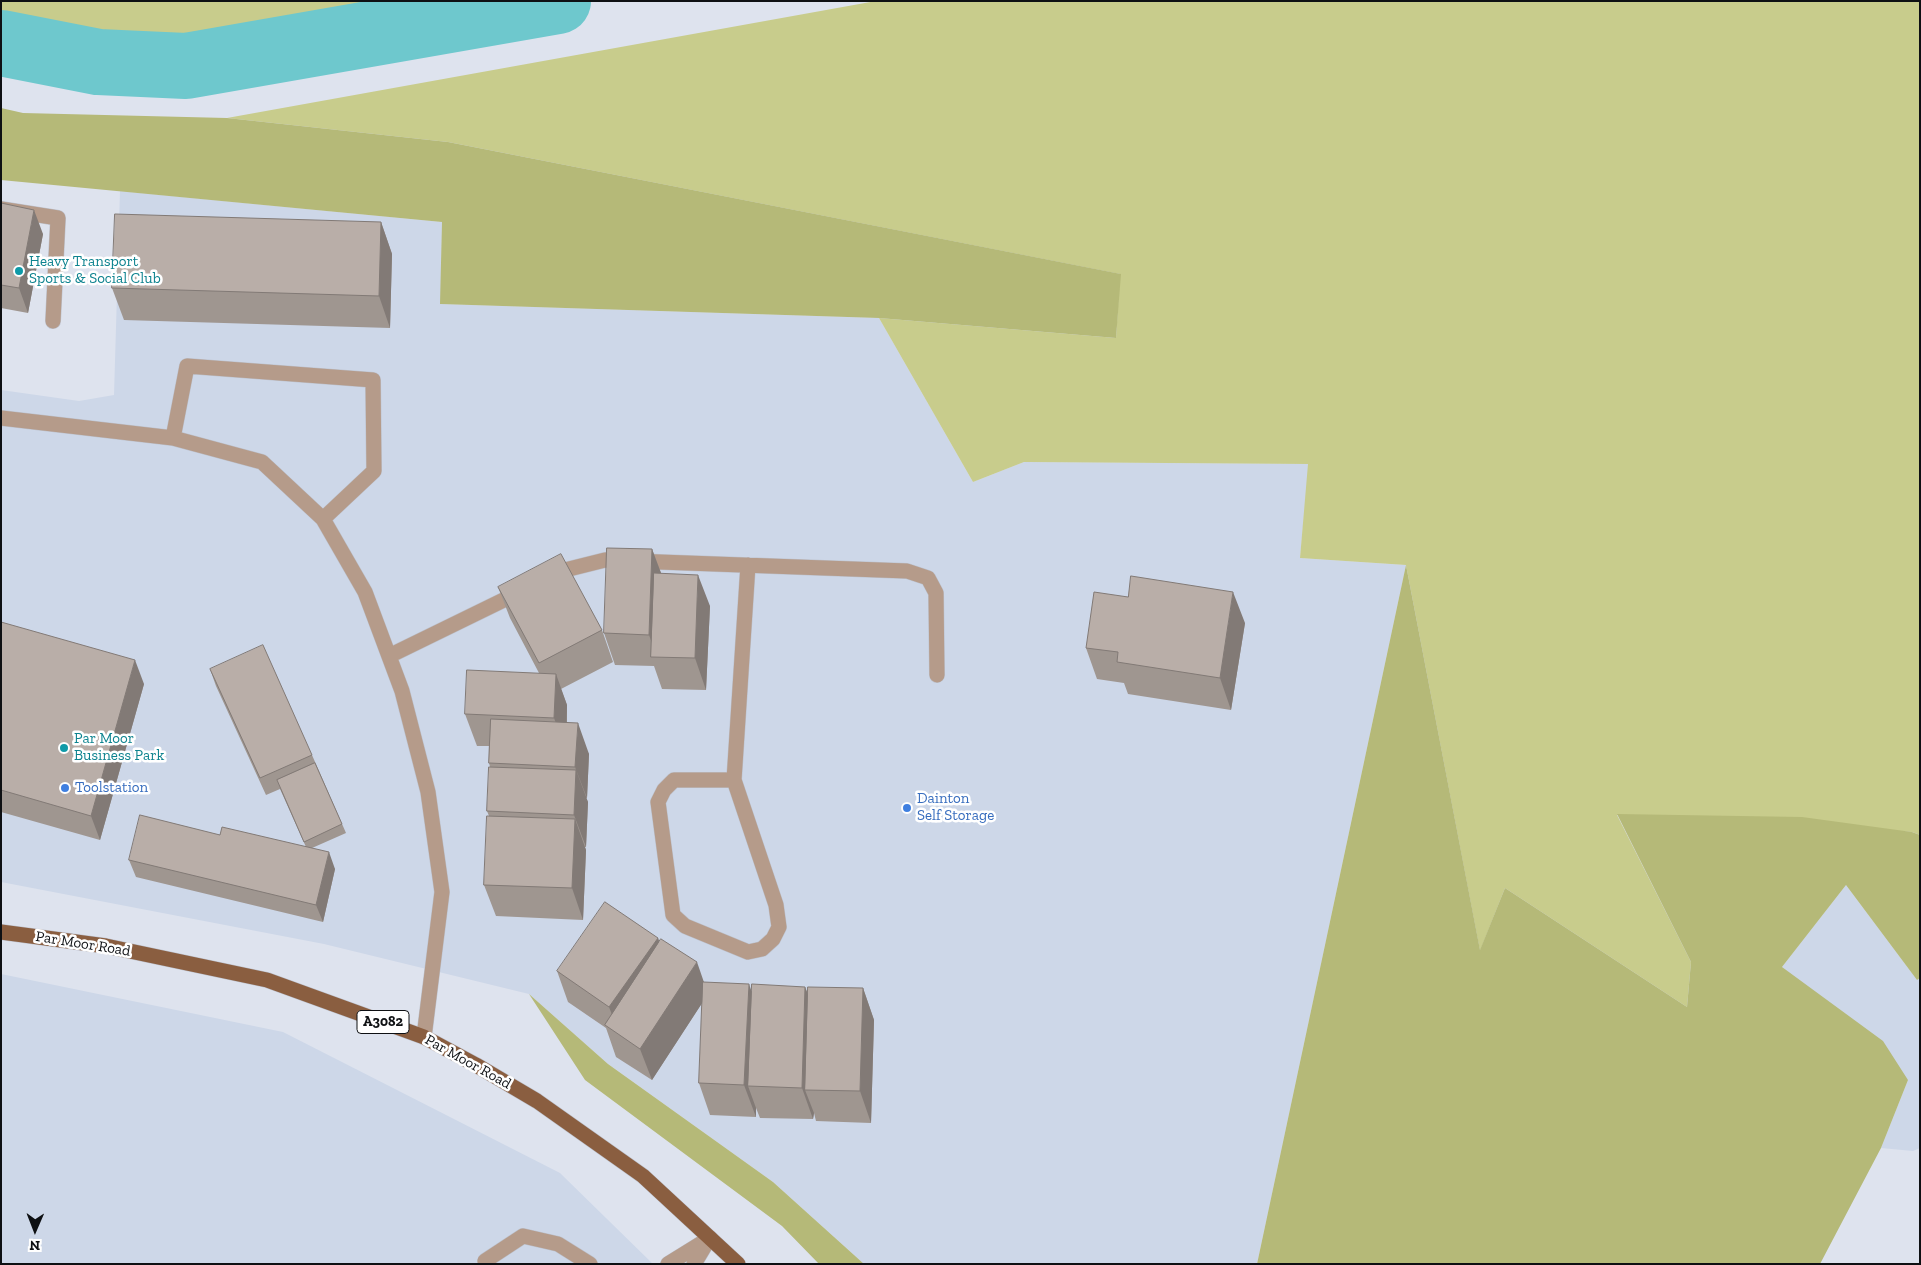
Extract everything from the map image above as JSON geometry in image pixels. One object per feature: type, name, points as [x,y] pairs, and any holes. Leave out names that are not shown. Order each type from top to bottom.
[{"type":"main road","name":"Par Moor Road","points":[[1,932],[106,946],[267,980],[424,1037],[537,1101],[643,1176],[738,1264]]},
{"type":"lane","points":[[1,209],[58,218],[53,321]]},
{"type":"lane","points":[[173,438],[187,366],[373,380],[374,471],[323,519]]},
{"type":"lane","points":[[1,418],[173,438],[262,462],[323,519],[365,592],[402,691],[428,792],[442,892],[424,1037]]},
{"type":"lane","points":[[389,656],[565,570],[605,560],[907,571],[928,578],[936,593],[937,675]]},
{"type":"lane","points":[[734,780],[674,780],[664,790],[658,802],[673,915],[685,926],[748,952],[762,949],[772,940],[779,927],[776,905],[734,780],[748,565]]},
{"type":"lane","points":[[485,1261],[523,1236],[558,1244],[590,1264]]},
{"type":"lane","points":[[668,1264],[710,1238]]},
{"type":"lane","points":[[694,1264],[710,1238]]},
{"type":"shaded area","points":[[120,191],[442,222],[441,304],[879,318],[973,482],[1024,462],[1309,464],[1300,558],[1406,565],[1257,1264],[864,1264],[773,1182],[608,1064],[529,994],[324,944],[1,882],[1,390],[79,401],[114,395]]},
{"type":"shaded area","points":[[1846,885],[1917,980],[1920,978],[1920,1148],[1913,1151],[1881,1148],[1908,1080],[1782,967]]},
{"type":"shaded area","points":[[1,974],[283,1032],[560,1173],[653,1264],[1,1264]]},
{"type":"green space","points":[[1,1],[381,1],[182,38],[95,36],[1,16]]},
{"type":"green space","points":[[876,1],[1920,1],[1920,835],[1912,832],[1617,815],[1691,962],[1687,1007],[1505,888],[1480,951],[1406,565],[1300,558],[1308,464],[1024,462],[973,482],[879,318],[1116,338],[1120,274],[448,142],[227,118]]},
{"type":"green space","points":[[1,108],[23,113],[227,118],[448,142],[1121,274],[1116,338],[879,318],[440,304],[442,222],[1,180]]},
{"type":"green space","points":[[1406,565],[1480,950],[1505,888],[1687,1007],[1691,962],[1617,814],[1802,817],[1912,832],[1920,835],[1920,978],[1917,980],[1846,885],[1782,967],[1883,1041],[1908,1080],[1881,1148],[1820,1264],[1257,1264]]},
{"type":"green space","points":[[529,994],[608,1064],[773,1182],[864,1264],[819,1264],[782,1226],[585,1080]]},
{"type":"building","points":[[1,203],[34,210],[19,288],[1,285]]},
{"type":"building","points":[[115,214],[381,222],[379,296],[112,288]]},
{"type":"building","points":[[607,548],[652,549],[649,635],[604,633]]},
{"type":"building","points":[[561,554],[602,630],[539,663],[498,587]]},
{"type":"building","points":[[654,573],[698,575],[695,658],[651,657]]},
{"type":"building","points":[[1131,576],[1233,592],[1220,678],[1117,662],[1118,652],[1086,648],[1094,592],[1128,597]]},
{"type":"building","name":"Par Moor Business Park","points":[[1,622],[135,660],[91,816],[1,790]]},
{"type":"building","points":[[263,645],[312,755],[260,778],[210,669]]},
{"type":"building","points":[[467,670],[556,674],[554,718],[465,714]]},
{"type":"building","points":[[491,719],[578,723],[575,767],[489,763]]},
{"type":"building","points":[[315,763],[342,824],[304,842],[277,780]]},
{"type":"building","points":[[489,767],[576,770],[574,815],[487,811]]},
{"type":"building","points":[[140,815],[220,835],[222,827],[329,852],[316,905],[129,860]]},
{"type":"building","points":[[487,816],[575,819],[572,888],[484,885]]},
{"type":"building","points":[[605,902],[658,938],[609,1007],[557,971]]},
{"type":"building","points":[[661,939],[697,962],[640,1049],[605,1025]]},
{"type":"building","points":[[703,982],[749,984],[744,1085],[699,1083]]},
{"type":"building","points":[[752,984],[805,987],[802,1088],[748,1086]]},
{"type":"building","points":[[808,987],[863,988],[860,1091],[805,1090]]},
{"type":"waterway","points":[[1,43],[98,62],[186,66],[558,1]]},
{"type":"place","name":"Heavy Transport Sports & Social Club","points":[[19,271]]},
{"type":"place","name":"Par Moor Business Park","points":[[64,748]]},
{"type":"place","name":"Toolstation","points":[[65,788]]},
{"type":"place","name":"Dainton Self Storage","points":[[907,808]]}]
